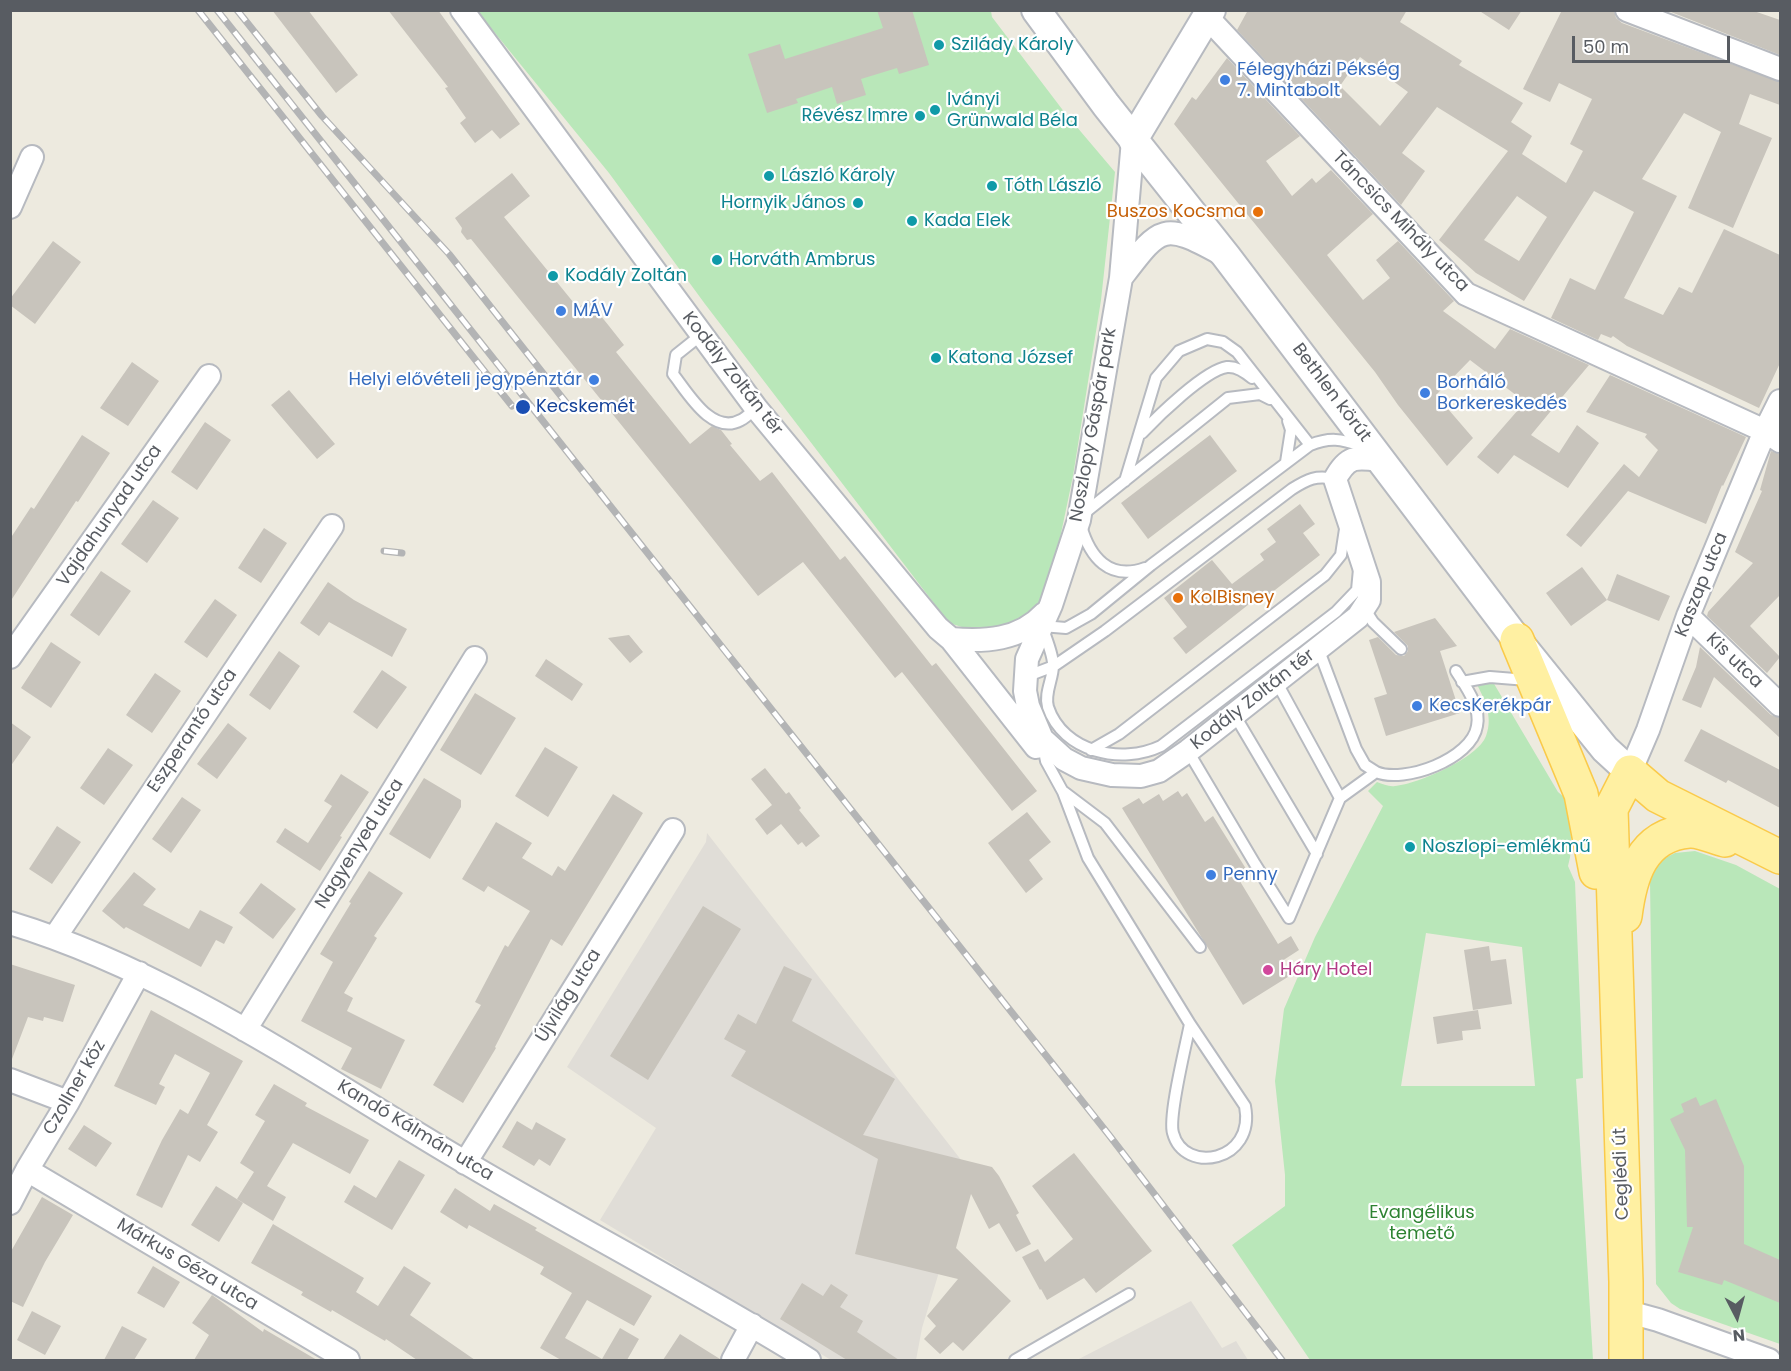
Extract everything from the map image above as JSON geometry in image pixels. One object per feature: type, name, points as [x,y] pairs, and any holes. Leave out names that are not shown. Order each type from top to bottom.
[{"type":"main road","points":[[1518,640],[1581,794],[1615,987]]},
{"type":"main road","points":[[1615,987],[1611,809],[1630,772],[1658,796],[1779,856]]},
{"type":"main road","points":[[1615,987],[1627,904],[1638,863],[1648,848],[1668,836],[1690,831],[1779,856]]},
{"type":"main road","name":"Ceglédi út","points":[[1615,987],[1626,1360]]},
{"type":"street","name":"Kodály Zoltán tér","points":[[462,10],[756,408],[1003,703],[1046,738],[1065,759],[1081,768],[1112,775],[1141,776],[1191,757],[1280,688],[1318,648],[1358,617],[1368,615]]},
{"type":"street","name":"Bethlen körút","points":[[1036,10],[1133,140],[1226,256],[1518,640],[1605,749],[1630,772]]},
{"type":"street","points":[[1627,10],[1780,69]]},
{"type":"street","points":[[1133,140],[1209,14]]},
{"type":"street","name":"Táncsics Mihály utca","points":[[1209,14],[1466,294],[1773,436]]},
{"type":"street","name":"Noszlopy Gáspár park","points":[[1042,626],[1080,519],[1120,278],[1133,140]]},
{"type":"street","points":[[10,207],[32,157]]},
{"type":"street","points":[[1120,278],[1152,240],[1167,233],[1185,234],[1226,256]]},
{"type":"street","name":"Vajdahunyad utca","points":[[10,657],[209,376]]},
{"type":"street","name":"Kaszap utca","points":[[1630,772],[1648,730],[1688,616],[1773,436],[1780,401]]},
{"type":"street","points":[[1368,615],[1369,582],[1362,554],[1335,479],[1343,464],[1360,457],[1377,455]]},
{"type":"street","name":"Eszperantó utca","points":[[55,937],[332,526]]},
{"type":"street","points":[[951,639],[987,640],[1013,635],[1033,626],[1051,605]]},
{"type":"street","name":"Kis utca","points":[[1688,616],[1780,705]]},
{"type":"street","name":"Kodály Zoltán tér","points":[[1042,626],[1027,659],[1025,677],[1028,706],[1072,787],[1141,787],[1161,782],[1181,773],[1191,757]]},
{"type":"street","name":"Nagyenyed utca","points":[[245,1030],[475,658]]},
{"type":"street","name":"Kodály Zoltán tér","points":[[1003,703],[1046,738]]},
{"type":"street","name":"Újvilág utca","points":[[465,1163],[673,830]]},
{"type":"street","name":"Kandó Kálmán utca","points":[[10,923],[55,937],[139,973],[245,1030],[465,1163],[752,1325],[809,1360]]},
{"type":"street","name":"Czollner köz","points":[[10,1203],[139,973]]},
{"type":"street","points":[[10,1080],[68,1102]]},
{"type":"street","name":"Márkus Géza utca","points":[[27,1170],[348,1360]]},
{"type":"street","points":[[1625,1311],[1658,1320],[1769,1360]]},
{"type":"street","points":[[733,1360],[752,1325]]},
{"type":"lane","points":[[700,335],[676,355],[673,374],[708,417],[727,424],[741,420],[756,408]]},
{"type":"lane","points":[[1125,481],[1156,378],[1179,351],[1207,339],[1223,342],[1237,352],[1310,445]]},
{"type":"lane","points":[[1140,435],[1162,411],[1214,372],[1228,367],[1243,371],[1262,386]]},
{"type":"lane","points":[[1151,566],[1123,572],[1100,562],[1094,557],[1087,544],[1080,519],[1228,398],[1260,394],[1275,401]]},
{"type":"lane","points":[[1285,414],[1291,430],[1286,462]]},
{"type":"lane","points":[[1362,554],[1356,590],[1336,612],[1161,746],[1132,754],[1091,750],[1077,744],[1046,738],[1048,684],[1053,666],[1042,626],[1066,627],[1091,614],[1310,445],[1326,439],[1344,440],[1377,455]]},
{"type":"lane","points":[[1025,677],[1053,666],[1105,631],[1292,489],[1305,481],[1321,476],[1335,479]]},
{"type":"lane","points":[[1091,750],[1119,734],[1325,575],[1341,555],[1348,512]]},
{"type":"lane","points":[[1368,615],[1401,649]]},
{"type":"lane","points":[[1318,648],[1356,749],[1365,765],[1386,776],[1411,774],[1449,759],[1469,744],[1474,736],[1478,718],[1477,710],[1456,671]]},
{"type":"lane","points":[[1462,682],[1490,676],[1534,681]]},
{"type":"lane","points":[[1280,688],[1340,798]]},
{"type":"lane","points":[[1238,720],[1317,854]]},
{"type":"lane","points":[[1191,757],[1289,918],[1340,798],[1376,772]]},
{"type":"lane","points":[[1072,787],[1105,823],[1200,947]]},
{"type":"lane","points":[[1072,787],[1088,858],[1190,1024],[1245,1106],[1246,1128],[1242,1138],[1227,1154],[1216,1157],[1194,1155],[1177,1142],[1172,1131],[1190,1024]]},
{"type":"lane","points":[[1016,1360],[1030,1357],[1129,1294]]},
{"type":"shaded area","points":[[707,833],[965,1165],[943,1259],[922,1328],[916,1360],[831,1360],[600,1220],[656,1128],[567,1067],[706,842]]},
{"type":"shaded area","points":[[1191,1301],[1222,1348],[1236,1341],[1248,1360],[1077,1360]]},
{"type":"green space","points":[[477,11],[991,11],[992,17],[1065,113],[1115,172],[1101,300],[1073,476],[1049,591],[1034,615],[1005,627],[978,632],[949,623],[705,304],[609,173]]},
{"type":"green space","name":"Evangélikus temető","points":[[1490,677],[1558,792],[1565,798],[1571,832],[1568,866],[1575,882],[1583,1078],[1576,1079],[1593,1360],[1310,1360],[1232,1245],[1285,1206],[1285,1175],[1275,1081],[1284,1009],[1315,937],[1383,806],[1368,791],[1377,782],[1395,786],[1432,775],[1472,753],[1486,736],[1488,713],[1474,679]],"holes":[[[1426,933],[1522,947],[1535,1086],[1401,1086]]]},
{"type":"green space","points":[[1695,851],[1736,865],[1780,889],[1780,1344],[1680,1309],[1671,1303],[1656,1284],[1650,882],[1657,862],[1675,853]]},
{"type":"building","points":[[272,10],[308,10],[358,75],[336,93]]},
{"type":"building","points":[[388,10],[438,10],[520,124],[500,139],[492,130],[475,143],[460,123],[466,118],[445,88],[448,87]]},
{"type":"building","points":[[877,10],[912,10],[929,65],[899,74],[897,68],[861,79],[866,95],[837,104],[832,87],[796,99],[798,103],[767,113],[748,54],[780,44],[785,59],[883,28]]},
{"type":"building","points":[[1248,10],[1407,10],[1400,22],[1462,61],[1459,65],[1523,103],[1511,122],[1532,136],[1522,154],[1566,183],[1583,151],[1570,144],[1592,99],[1559,83],[1550,102],[1523,89],[1562,10],[1614,10],[1616,18],[1622,23],[1780,82],[1780,105],[1750,94],[1739,124],[1772,138],[1733,228],[1688,208],[1721,132],[1684,113],[1642,179],[1677,196],[1624,298],[1663,315],[1679,287],[1692,293],[1724,229],[1780,255],[1780,363],[1759,408],[1627,346],[1613,336],[1611,338],[1601,334],[1598,340],[1551,318],[1570,278],[1595,290],[1634,212],[1594,191],[1524,301],[1476,273],[1439,240],[1508,151],[1437,107],[1402,153],[1425,171],[1401,205],[1237,30]],"holes":[[[1360,57],[1408,92],[1380,126],[1340,86]],[[1517,196],[1547,217],[1519,261],[1484,240]]]},
{"type":"building","points":[[1478,10],[1522,10],[1509,30]]},
{"type":"building","points":[[1666,10],[1751,10],[1780,20],[1780,55]]},
{"type":"building","points":[[1227,58],[1300,136],[1266,161],[1292,196],[1312,178],[1316,183],[1331,170],[1373,214],[1327,255],[1363,300],[1390,278],[1376,260],[1398,241],[1454,301],[1443,311],[1495,349],[1510,329],[1589,365],[1558,402],[1545,398],[1555,406],[1531,435],[1559,453],[1577,425],[1599,443],[1568,488],[1514,455],[1498,474],[1477,457],[1525,402],[1470,360],[1436,395],[1473,438],[1447,466],[1398,405],[1375,372],[1174,124],[1192,97],[1196,100]]},
{"type":"building","points":[[512,173],[530,196],[504,217],[578,308],[588,300],[624,345],[616,352],[690,444],[712,426],[721,430],[732,444],[730,445],[760,481],[772,472],[840,560],[845,556],[932,666],[936,663],[1037,791],[1012,811],[902,672],[895,678],[803,562],[758,596],[471,239],[467,240],[461,232],[462,228],[455,218]]},
{"type":"building","points":[[53,241],[81,262],[35,324],[10,305],[10,299]]},
{"type":"building","points":[[132,362],[159,381],[128,426],[100,408]]},
{"type":"building","points":[[1610,375],[1746,437],[1706,524],[1628,491],[1581,547],[1566,535],[1624,464],[1639,477],[1658,450],[1645,437],[1647,434],[1586,412]]},
{"type":"building","points":[[289,390],[335,444],[317,459],[271,405]]},
{"type":"building","points":[[205,422],[231,440],[197,490],[171,472]]},
{"type":"building","points":[[82,435],[110,453],[10,602],[10,539],[31,507],[34,509]]},
{"type":"building","points":[[1210,435],[1237,471],[1148,539],[1121,503]]},
{"type":"building","points":[[1771,451],[1780,454],[1780,595],[1750,626],[1780,657],[1767,673],[1707,616],[1708,612],[1753,563],[1735,552],[1762,491],[1760,490]]},
{"type":"building","points":[[153,500],[179,518],[147,563],[121,544]]},
{"type":"building","points":[[1300,504],[1315,524],[1303,533],[1320,555],[1266,597],[1263,593],[1186,654],[1173,638],[1187,627],[1164,598],[1212,560],[1232,584],[1264,560],[1260,554],[1276,542],[1267,529]]},
{"type":"building","points":[[264,528],[287,543],[261,583],[238,568]]},
{"type":"building","points":[[1582,567],[1607,600],[1571,626],[1546,593]]},
{"type":"building","points":[[101,571],[131,591],[99,636],[70,615]]},
{"type":"building","points":[[1617,574],[1670,596],[1659,621],[1607,600]]},
{"type":"building","points":[[328,582],[354,600],[407,629],[392,657],[329,622],[319,636],[300,623]]},
{"type":"building","points":[[215,599],[237,615],[207,658],[184,642]]},
{"type":"building","points":[[1435,618],[1457,646],[1440,651],[1460,713],[1386,736],[1374,698],[1387,694],[1369,640],[1378,637],[1396,655],[1404,656],[1408,651],[1408,646],[1394,632]]},
{"type":"building","points":[[629,635],[643,652],[630,663],[608,638]]},
{"type":"building","points":[[51,642],[81,662],[51,708],[21,688]]},
{"type":"building","points":[[1700,647],[1771,715],[1780,718],[1780,738],[1714,677],[1701,708],[1682,700],[1696,667]]},
{"type":"building","points":[[279,651],[300,666],[270,710],[249,695]]},
{"type":"building","points":[[546,659],[583,684],[572,701],[535,676]]},
{"type":"building","points":[[382,670],[407,687],[377,729],[353,712]]},
{"type":"building","points":[[155,673],[181,691],[152,733],[126,715]]},
{"type":"building","points":[[475,693],[516,718],[481,775],[440,750]]},
{"type":"building","points":[[10,722],[31,737],[10,767]]},
{"type":"building","points":[[228,723],[247,738],[217,779],[197,764]]},
{"type":"building","points":[[1701,729],[1780,770],[1780,808],[1728,780],[1726,783],[1684,761]]},
{"type":"building","points":[[545,747],[578,767],[548,817],[515,796]]},
{"type":"building","points":[[108,748],[133,765],[104,805],[80,788]]},
{"type":"building","points":[[765,768],[786,794],[789,792],[801,808],[799,810],[820,836],[806,847],[802,842],[798,845],[781,824],[767,835],[755,819],[772,805],[751,779]]},
{"type":"building","points":[[341,774],[369,792],[320,871],[276,842],[285,828],[308,843],[332,806],[324,801]]},
{"type":"building","points":[[424,778],[461,800],[461,807],[430,859],[389,834]]},
{"type":"building","points":[[1178,791],[1182,797],[1187,793],[1205,822],[1213,816],[1248,872],[1238,878],[1278,944],[1291,936],[1299,950],[1282,961],[1291,975],[1243,1005],[1122,808],[1139,798],[1143,804],[1159,794],[1163,801]]},
{"type":"building","points":[[613,794],[643,813],[562,946],[551,939],[496,1048],[463,1103],[433,1085],[481,1005],[475,1002],[505,945],[508,947],[530,911],[488,886],[484,892],[462,879],[496,822],[532,843],[522,858],[552,876],[558,866],[565,871]]},
{"type":"building","points":[[182,797],[201,810],[171,853],[152,839]]},
{"type":"building","points":[[1027,812],[1051,842],[1029,860],[1043,879],[1026,893],[988,843]]},
{"type":"building","points":[[57,826],[81,842],[52,884],[29,869]]},
{"type":"building","points":[[369,871],[403,893],[374,936],[377,938],[344,993],[353,998],[347,1011],[405,1040],[381,1089],[341,1069],[352,1048],[301,1021],[333,962],[320,954]]},
{"type":"building","points":[[134,872],[156,889],[143,905],[189,929],[200,910],[233,927],[224,944],[216,940],[201,967],[126,927],[124,929],[102,911]]},
{"type":"building","points":[[261,883],[296,909],[273,939],[239,913]]},
{"type":"building","points":[[703,906],[741,929],[648,1080],[610,1056]]},
{"type":"building","points":[[1489,946],[1491,961],[1506,959],[1512,1004],[1473,1010],[1464,950]]},
{"type":"building","points":[[10,964],[75,985],[63,1022],[44,1017],[43,1021],[28,1017],[12,1059],[10,1058]]},
{"type":"building","points":[[784,966],[812,979],[792,1021],[895,1079],[863,1135],[992,1167],[1019,1213],[1016,1215],[1031,1244],[1016,1252],[999,1223],[989,1229],[971,1194],[956,1248],[1011,1301],[963,1351],[953,1342],[940,1354],[924,1339],[936,1326],[927,1316],[958,1279],[855,1254],[878,1159],[731,1076],[746,1051],[724,1039],[738,1014],[756,1024]]},
{"type":"building","points":[[151,1010],[243,1061],[207,1125],[218,1132],[200,1162],[188,1155],[162,1208],[136,1195],[162,1140],[180,1109],[188,1114],[210,1073],[175,1054],[159,1084],[165,1087],[156,1105],[114,1086]]},
{"type":"building","points":[[1478,1010],[1481,1029],[1462,1031],[1463,1040],[1437,1044],[1433,1017]]},
{"type":"building","points":[[274,1084],[307,1103],[305,1106],[369,1140],[350,1174],[293,1143],[267,1186],[286,1197],[273,1221],[237,1199],[254,1172],[240,1163],[265,1121],[255,1115]]},
{"type":"building","points":[[1696,1097],[1700,1106],[1716,1099],[1744,1166],[1744,1244],[1780,1260],[1780,1303],[1724,1280],[1722,1285],[1678,1272],[1693,1227],[1687,1227],[1685,1150],[1670,1119],[1684,1112],[1681,1104]]},
{"type":"building","points":[[517,1121],[532,1130],[536,1122],[566,1139],[550,1166],[539,1159],[534,1166],[502,1147]]},
{"type":"building","points":[[84,1125],[112,1143],[96,1167],[68,1149]]},
{"type":"building","points":[[1074,1153],[1152,1251],[1096,1293],[1084,1278],[1047,1300],[1022,1257],[1038,1249],[1045,1262],[1073,1239],[1032,1186]]},
{"type":"building","points":[[399,1160],[425,1175],[392,1230],[344,1202],[354,1185],[376,1198]]},
{"type":"building","points":[[216,1186],[243,1203],[219,1242],[191,1225]]},
{"type":"building","points":[[455,1188],[490,1211],[494,1204],[537,1228],[535,1230],[652,1296],[634,1326],[587,1300],[565,1338],[602,1359],[620,1328],[639,1339],[627,1360],[561,1360],[540,1348],[572,1293],[540,1274],[544,1267],[469,1225],[467,1229],[440,1212]]},
{"type":"building","points":[[42,1197],[73,1215],[45,1262],[23,1307],[10,1301],[10,1253]]},
{"type":"building","points":[[273,1224],[364,1278],[356,1292],[378,1306],[404,1266],[431,1283],[410,1315],[475,1360],[417,1360],[386,1339],[385,1341],[332,1310],[331,1312],[301,1295],[303,1292],[251,1263]]},
{"type":"building","points":[[153,1266],[180,1282],[164,1308],[137,1293]]},
{"type":"building","points":[[802,1283],[823,1296],[831,1284],[848,1295],[840,1307],[863,1321],[857,1332],[899,1360],[847,1360],[780,1319]]},
{"type":"building","points":[[212,1295],[263,1332],[264,1329],[317,1360],[194,1360],[209,1335],[192,1323]]},
{"type":"building","points":[[32,1311],[61,1326],[45,1355],[17,1340]]},
{"type":"building","points":[[122,1326],[147,1339],[134,1360],[104,1360]]},
{"type":"building","points":[[680,1334],[720,1359],[720,1360],[663,1360]]},
{"type":"railway","points":[[198,10],[512,406]]},
{"type":"railway","points":[[217,10],[1109,1135],[1282,1360]]},
{"type":"railway","points":[[237,10],[322,116],[449,254],[568,405]]},
{"type":"railway","points":[[384,551],[402,553]]},
{"type":"place","name":"Szilády Károly","points":[[939,45]]},
{"type":"place","name":"Félegyházi Pékség 7. Mintabolt","points":[[1225,80]]},
{"type":"place","name":"Iványi Grünwald Béla","points":[[935,110]]},
{"type":"place","name":"Révész Imre","points":[[920,116]]},
{"type":"place","name":"László Károly","points":[[769,176]]},
{"type":"place","name":"Tóth László","points":[[992,186]]},
{"type":"place","name":"Hornyik János","points":[[858,203]]},
{"type":"place","name":"Buszos Kocsma","points":[[1258,212]]},
{"type":"place","name":"Kada Elek","points":[[912,221]]},
{"type":"place","name":"Horváth Ambrus","points":[[717,260]]},
{"type":"place","name":"Kodály Zoltán","points":[[553,276]]},
{"type":"place","name":"MÁV","points":[[561,311]]},
{"type":"place","name":"Katona József","points":[[936,358]]},
{"type":"place","name":"Helyi elővételi jegypénztár","points":[[594,380]]},
{"type":"place","name":"Borháló Borkereskedés","points":[[1425,393]]},
{"type":"place","name":"Kecskemét","points":[[523,407]]},
{"type":"place","name":"KolBisney","points":[[1178,598]]},
{"type":"place","name":"KecsKerékpár","points":[[1417,706]]},
{"type":"place","name":"Noszlopi-emlékmű","points":[[1410,847]]},
{"type":"place","name":"Penny","points":[[1211,875]]},
{"type":"place","name":"Háry Hotel","points":[[1268,970]]}]
